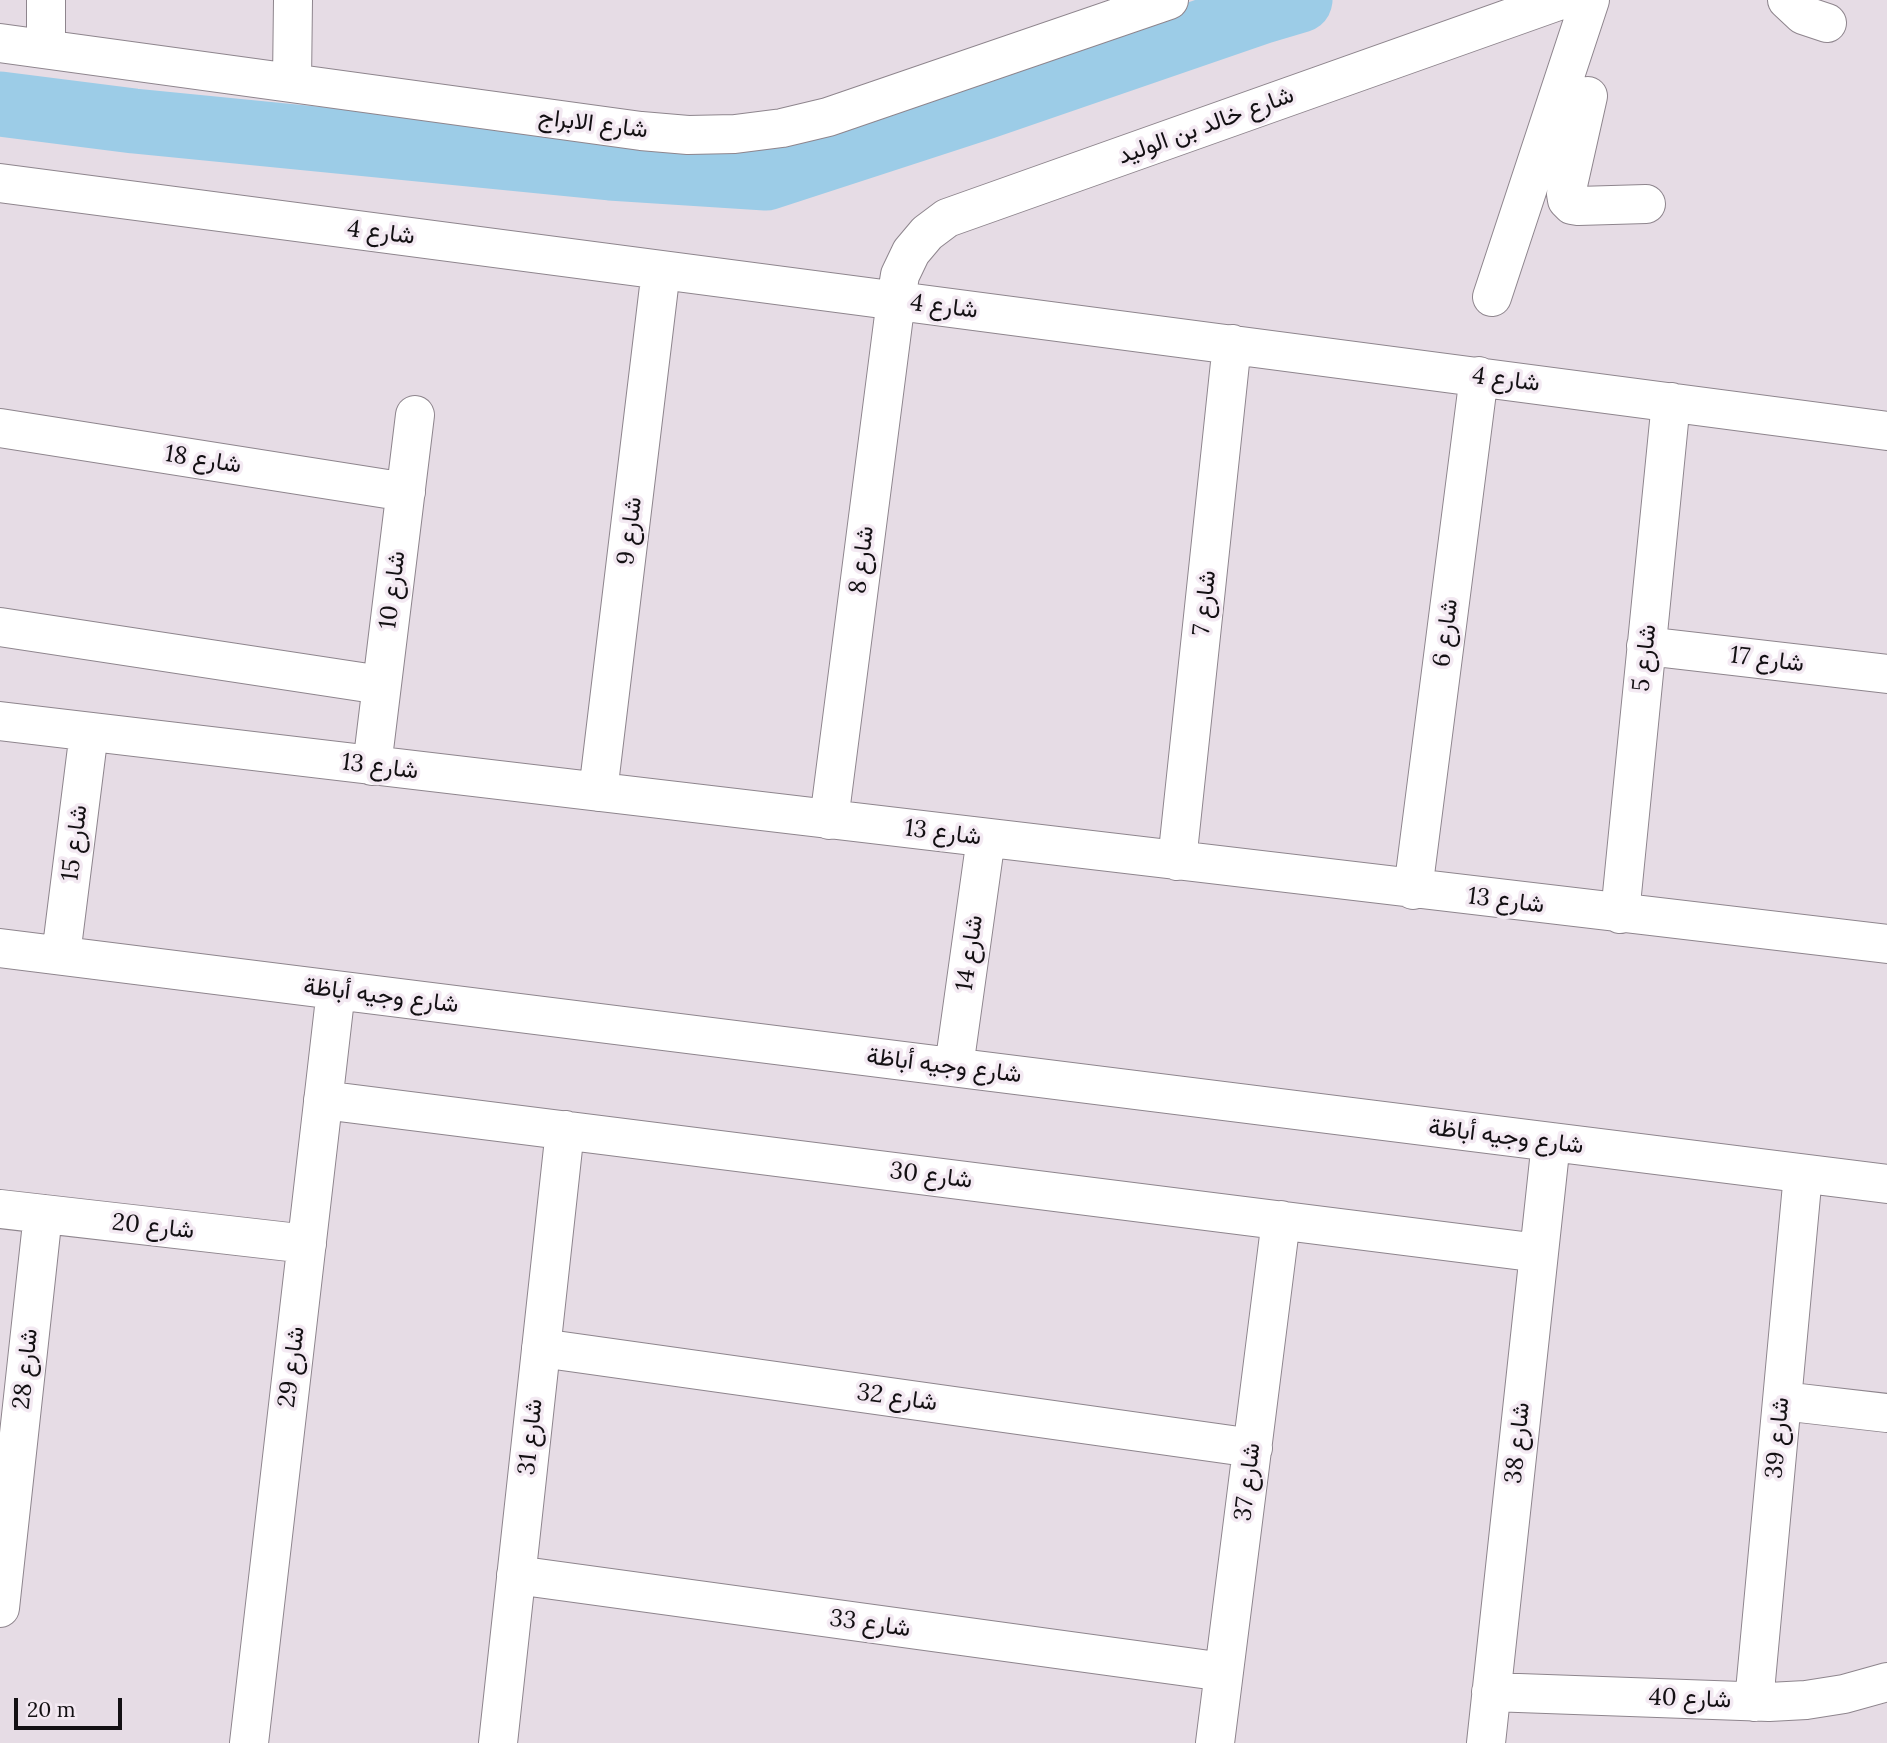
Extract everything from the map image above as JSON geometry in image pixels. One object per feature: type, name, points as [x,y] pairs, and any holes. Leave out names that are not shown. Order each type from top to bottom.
[{"type":"street","points":[[46,0],[46,49]]},
{"type":"street","points":[[292,82],[293,0]]},
{"type":"street","name":"شارع الابراج","points":[[0,43],[641,131],[688,135],[735,134],[782,128],[828,117],[1121,8],[1169,0]]},
{"type":"street","points":[[1566,0],[1552,174],[1572,205],[1646,204]]},
{"type":"street","name":"شارع خالد بن الوليد","points":[[896,300],[900,275],[911,252],[927,233],[947,218],[1566,0]]},
{"type":"street","points":[[1787,0],[1804,15],[1827,23]]},
{"type":"street","points":[[1492,297],[1588,96]]},
{"type":"street","name":"شارع 4","points":[[0,183],[1887,430]]},
{"type":"street","name":"شارع 9","points":[[598,792],[661,270]]},
{"type":"street","name":"شارع 8","points":[[829,820],[896,300]]},
{"type":"street","name":"شارع 7","points":[[1177,861],[1232,344]]},
{"type":"street","name":"شارع 6","points":[[1413,890],[1479,376]]},
{"type":"street","name":"شارع 5","points":[[1620,914],[1671,402]]},
{"type":"street","name":"شارع 10","points":[[372,766],[415,415]]},
{"type":"street","name":"شارع 18","points":[[0,428],[405,492]]},
{"type":"street","points":[[0,627],[381,685]]},
{"type":"street","name":"شارع 17","points":[[1646,646],[1887,674]]},
{"type":"street","name":"شارع 13","points":[[0,721],[1887,944]]},
{"type":"street","name":"شارع 15","points":[[61,955],[89,732]]},
{"type":"street","name":"شارع 14","points":[[954,1067],[986,838]]},
{"type":"street","name":"شارع وجيه أباظة","points":[[0,948],[1887,1184]]},
{"type":"street","name":"شارع 29","points":[[249,1743],[336,990]]},
{"type":"street","name":"شارع 30","points":[[323,1100],[1539,1253]]},
{"type":"street","name":"شارع 31","points":[[498,1743],[565,1130]]},
{"type":"street","name":"شارع 38","points":[[1486,1743],[1551,1142]]},
{"type":"street","name":"شارع 39","points":[[1754,1702],[1804,1174]]},
{"type":"street","name":"شارع 20","points":[[0,1209],[307,1244]]},
{"type":"street","name":"شارع 28","points":[[0,1608],[8,1457],[43,1214]]},
{"type":"street","name":"شارع 37","points":[[1215,1743],[1281,1220]]},
{"type":"street","name":"شارع 32","points":[[541,1348],[1252,1447]]},
{"type":"street","points":[[1782,1401],[1887,1413]]},
{"type":"street","name":"شارع 33","points":[[516,1575],[1224,1672]]},
{"type":"street","name":"شارع 40","points":[[1491,1692],[1754,1702],[1807,1700],[1844,1694],[1887,1682]]},
{"type":"waterway","points":[[0,104],[134,121],[610,168],[766,178],[1300,0]]}]
